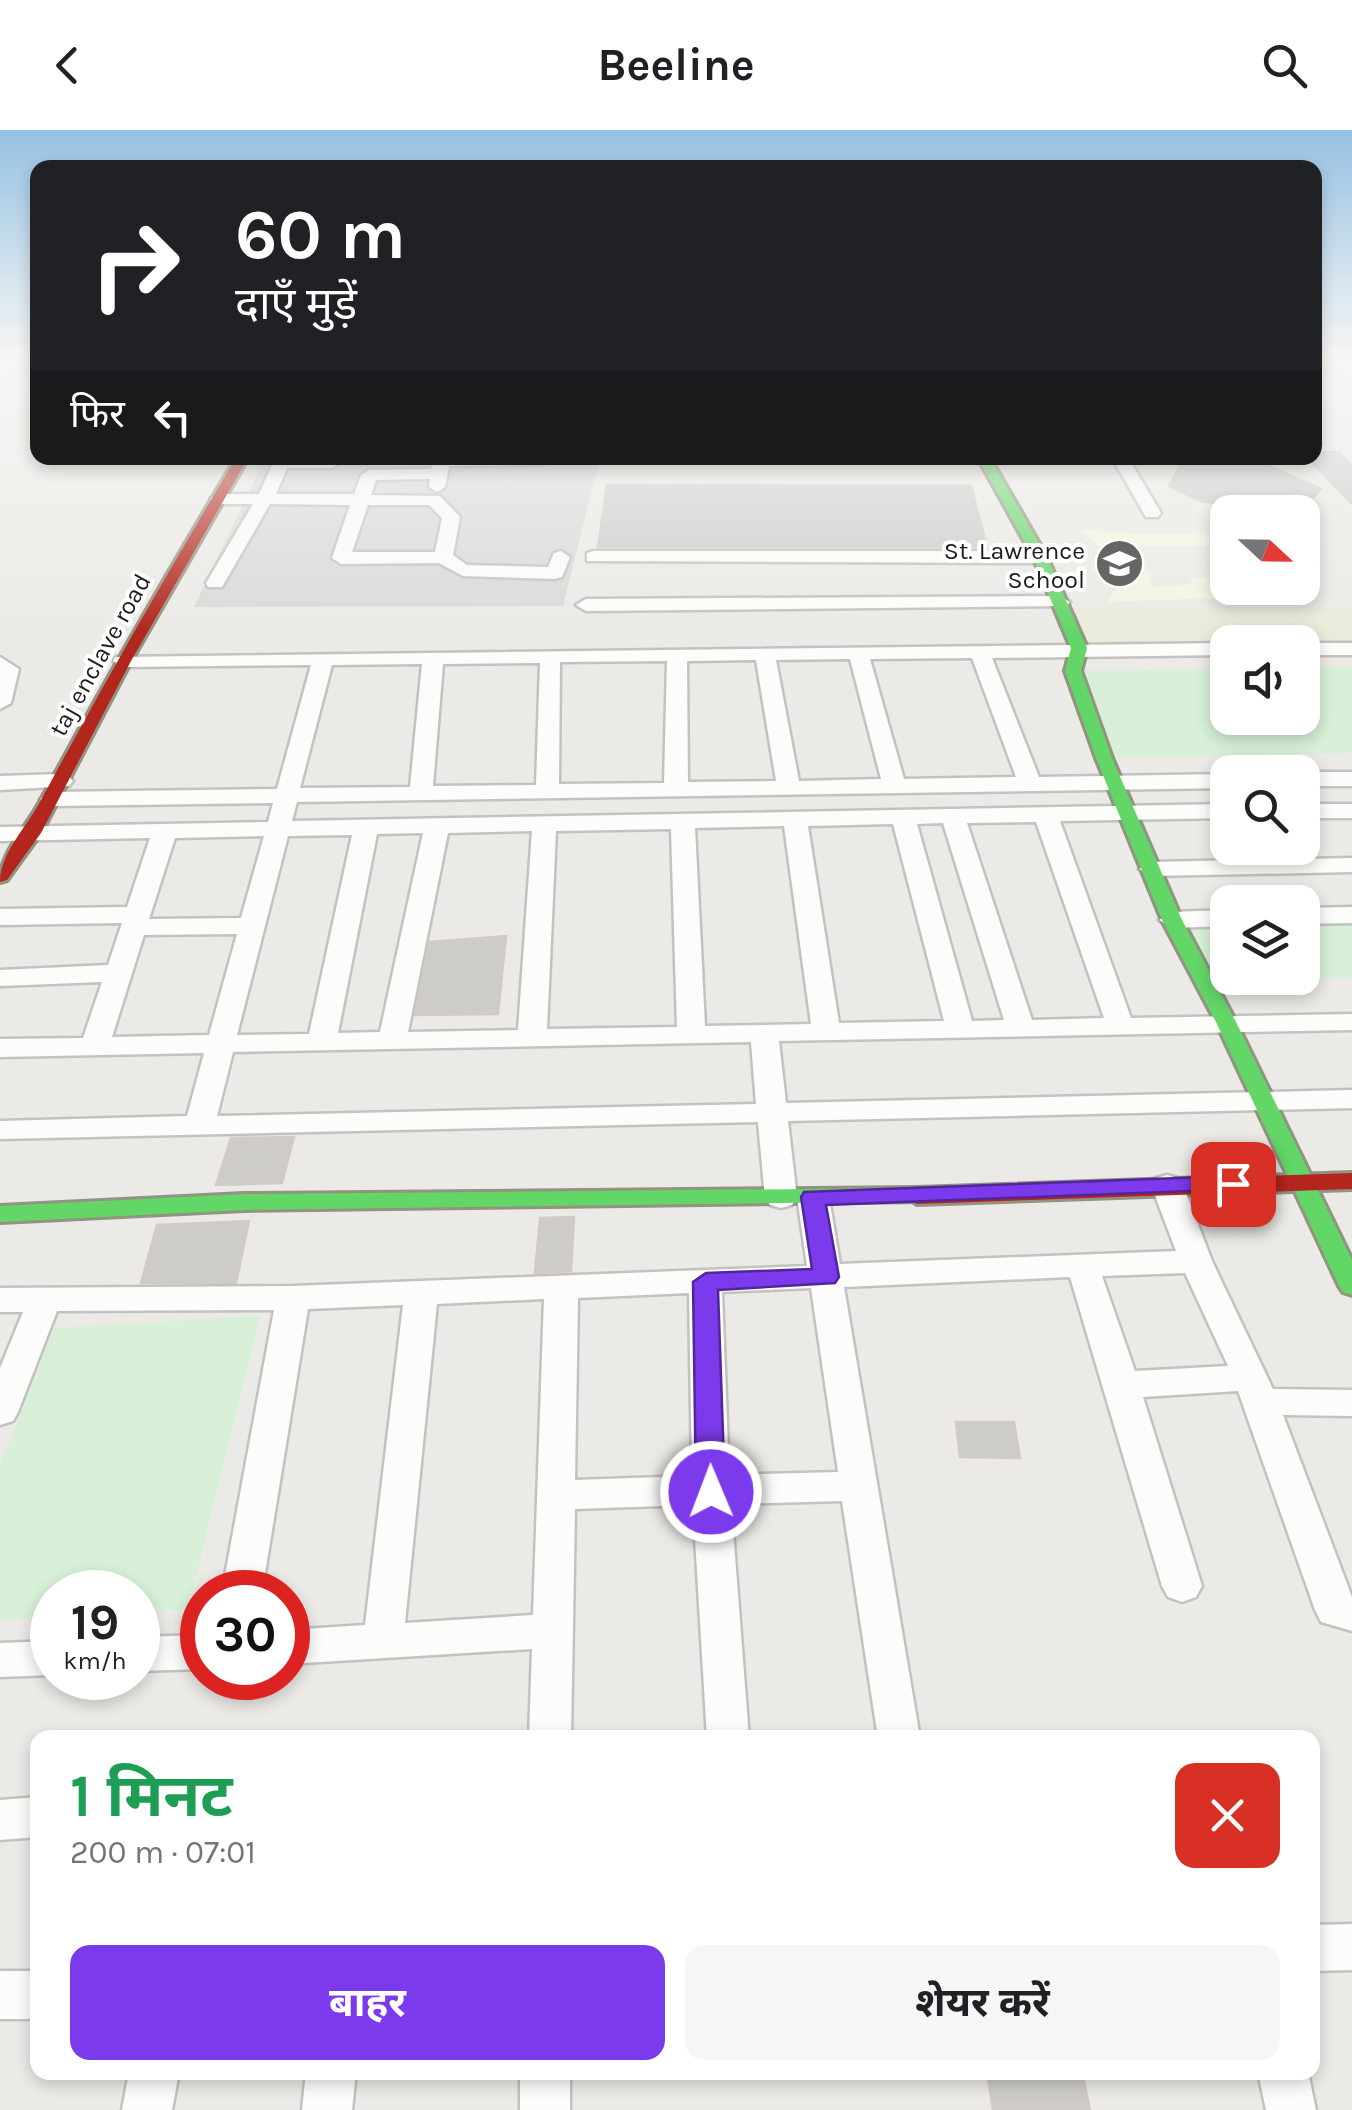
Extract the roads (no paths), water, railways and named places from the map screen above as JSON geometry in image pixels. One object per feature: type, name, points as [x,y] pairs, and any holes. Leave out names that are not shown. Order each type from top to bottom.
[{"type":"street","name":"taj enclave road","points":[[0,876],[57,790],[123,661],[238,465]]},
{"type":"street","points":[[215,583],[265,499],[280,465]]},
{"type":"street","points":[[434,500],[441,465]]},
{"type":"street","points":[[988,465],[1040,557],[1079,648],[1073,671],[1172,920],[1226,1022],[1299,1182],[1352,1286]]},
{"type":"street","points":[[1124,465],[1152,513]]},
{"type":"street","points":[[440,474],[369,475],[342,558],[443,556],[464,570],[556,574]]},
{"type":"street","points":[[219,499],[434,500],[451,517],[443,556]]},
{"type":"street","points":[[594,556],[1040,557]]},
{"type":"street","points":[[586,605],[1063,610]]},
{"type":"street","points":[[123,661],[1210,649]]},
{"type":"street","points":[[1320,649],[1352,649]]},
{"type":"street","points":[[979,650],[1030,783]]},
{"type":"street","points":[[858,652],[894,784]]},
{"type":"street","points":[[765,654],[788,785]]},
{"type":"street","points":[[676,786],[677,656]]},
{"type":"street","points":[[547,790],[550,658]]},
{"type":"street","points":[[421,794],[433,659]]},
{"type":"street","points":[[199,1126],[323,660]]},
{"type":"street","points":[[0,663],[9,670],[0,703]]},
{"type":"street","points":[[1320,779],[1352,778]]},
{"type":"street","points":[[0,783],[57,790],[286,797],[676,786],[1210,780]]},
{"type":"street","points":[[1320,811],[1352,811]]},
{"type":"street","points":[[0,834],[1210,812]]},
{"type":"street","points":[[1045,814],[1120,1024]]},
{"type":"street","points":[[953,816],[1020,1027]]},
{"type":"street","points":[[903,818],[960,1028]]},
{"type":"street","points":[[795,819],[826,1031]]},
{"type":"street","points":[[682,822],[690,1034]]},
{"type":"street","points":[[532,1037],[544,824]]},
{"type":"street","points":[[392,1040],[437,826]]},
{"type":"street","points":[[322,1041],[366,827]]},
{"type":"street","points":[[95,1046],[166,831]]},
{"type":"street","points":[[1151,869],[1352,865]]},
{"type":"street","points":[[1320,916],[1352,915]]},
{"type":"street","points":[[0,917],[250,926]]},
{"type":"street","points":[[1172,920],[1210,919]]},
{"type":"street","points":[[0,978],[119,973]]},
{"type":"street","points":[[0,1048],[1352,1022]]},
{"type":"street","points":[[764,1032],[772,1112],[826,1277],[898,1730]]},
{"type":"street","points":[[0,1130],[1352,1099]]},
{"type":"street","points":[[0,1214],[244,1202],[797,1198],[1352,1181]]},
{"type":"street","points":[[1167,1186],[1196,1260],[1256,1390],[1335,1610],[1352,1614]]},
{"type":"street","points":[[0,1300],[294,1298],[1083,1268],[1196,1260]]},
{"type":"street","points":[[1083,1268],[1182,1586]]},
{"type":"street","points":[[706,1282],[711,1492],[727,1730]]},
{"type":"street","points":[[550,1730],[561,1285]]},
{"type":"street","points":[[383,1642],[421,1292]]},
{"type":"street","points":[[0,1412],[45,1298]]},
{"type":"street","points":[[246,1570],[294,1298]]},
{"type":"street","points":[[1122,1385],[1256,1390],[1352,1403]]},
{"type":"street","points":[[558,1495],[859,1486]]},
{"type":"street","points":[[310,1646],[554,1631]]},
{"type":"street","points":[[0,1660],[30,1659]]},
{"type":"street","points":[[0,1820],[30,1818]]},
{"type":"street","points":[[1320,1948],[1352,1947]]},
{"type":"street","points":[[0,1995],[30,1995]]},
{"type":"street","points":[[147,2110],[153,2080]]},
{"type":"street","points":[[327,2110],[330,2080]]},
{"type":"street","points":[[544,2080],[545,2110]]},
{"type":"street","points":[[1285,2080],[1291,2110]]},
{"type":"place","name":"St. Lawrence School","points":[[1120,564]]}]
